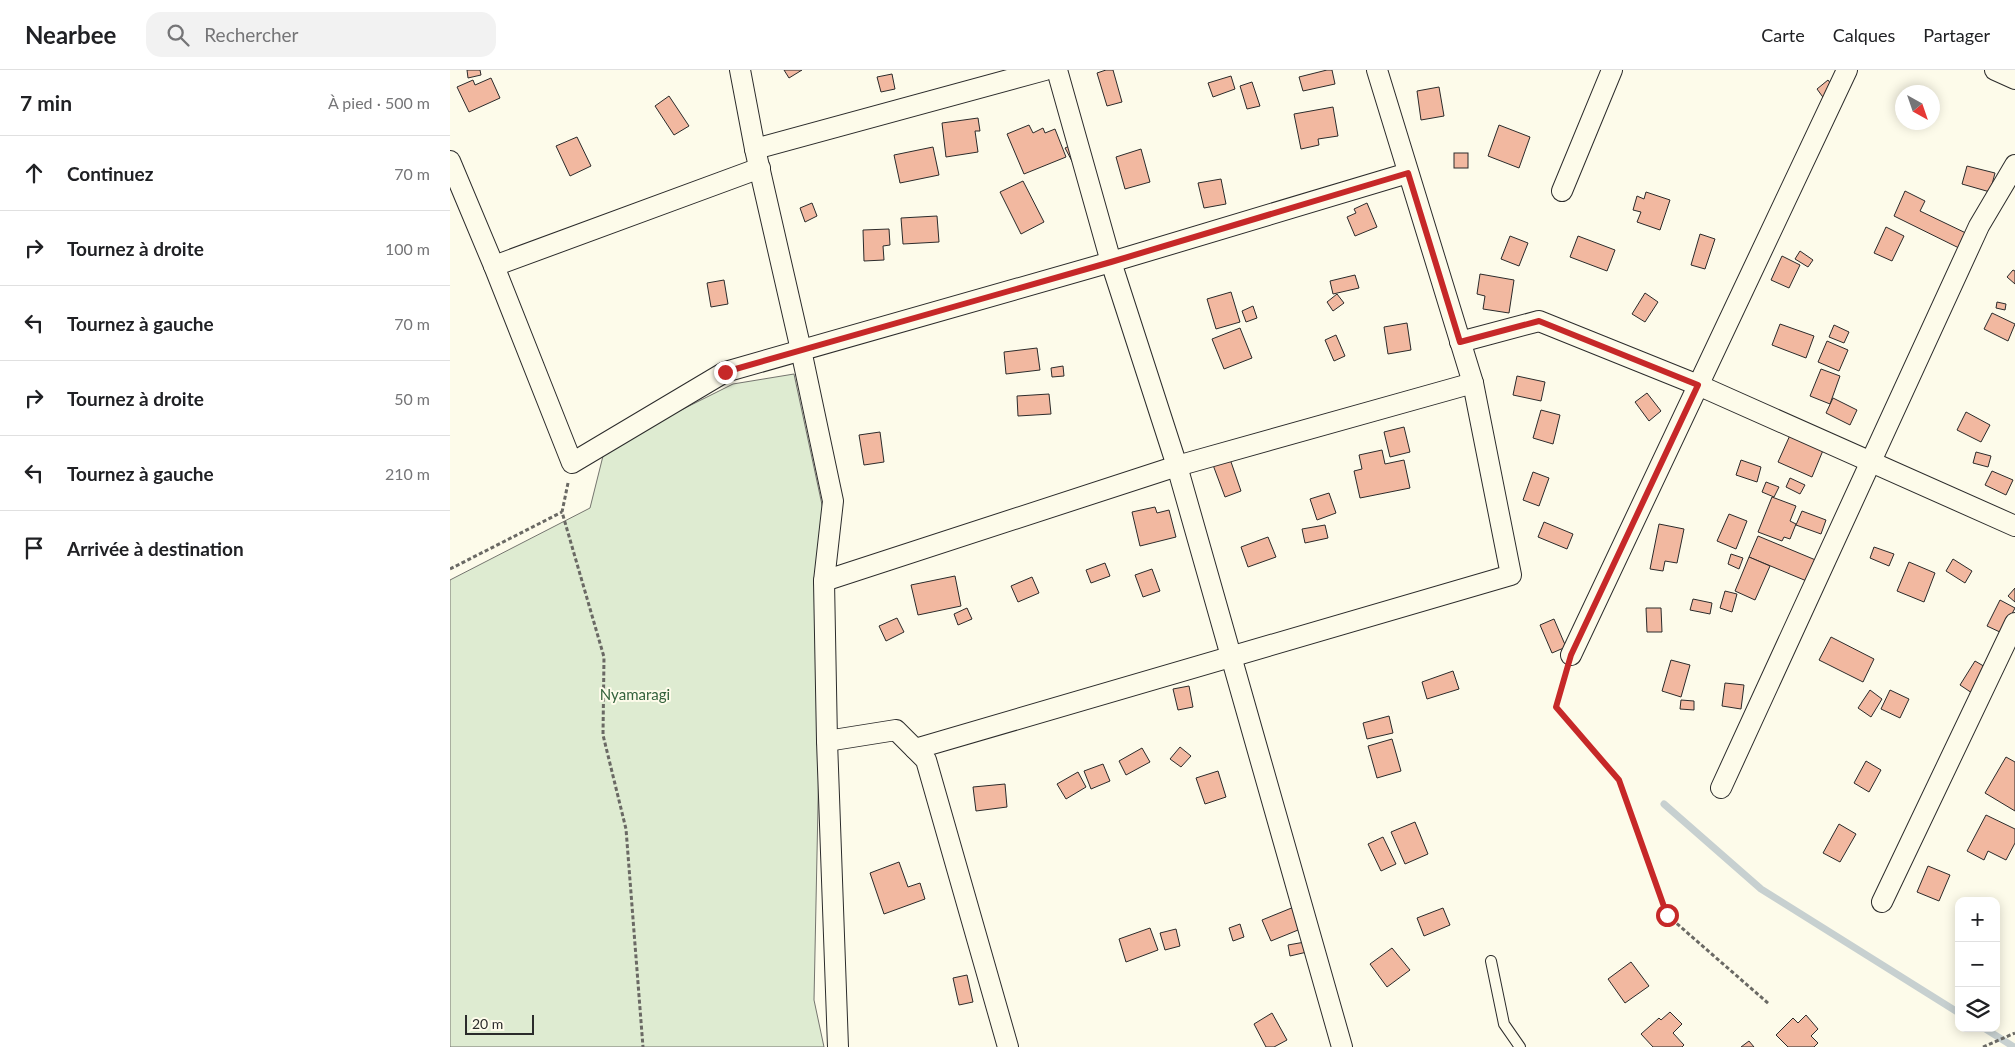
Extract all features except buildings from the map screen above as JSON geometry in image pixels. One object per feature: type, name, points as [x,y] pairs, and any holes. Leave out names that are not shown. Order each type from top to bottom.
[{"type":"street","points":[[740,70],[757,158],[833,501],[824,581],[827,742],[838,1047]]},
{"type":"street","points":[[494,266],[757,158],[1045,70]]},
{"type":"street","points":[[1057,70],[1111,262],[1177,466],[1342,1047]]},
{"type":"street","points":[[915,749],[1511,575],[1472,383],[1377,70]]},
{"type":"street","points":[[1562,191],[1612,70]]},
{"type":"street","points":[[1571,655],[1847,70]]},
{"type":"street","points":[[1995,70],[2015,79]]},
{"type":"street","points":[[450,161],[572,463],[725,372],[1111,262],[1408,173]]},
{"type":"street","points":[[1721,788],[1979,226],[2015,165]]},
{"type":"street","points":[[1460,342],[1539,321],[1698,385],[2015,526]]},
{"type":"street","points":[[824,581],[1177,466],[1472,383]]},
{"type":"street","points":[[1882,902],[2015,623]]},
{"type":"street","points":[[827,742],[896,730],[926,760],[1008,1047]]},
{"type":"lane","points":[[1491,961],[1504,1024],[1520,1047]]},
{"type":"path","points":[[572,463],[562,512],[604,658],[603,735],[626,829],[643,1047]]},
{"type":"path","points":[[450,569],[562,512]]},
{"type":"path","points":[[1571,655],[1556,707],[1619,780],[1667,915],[1770,1004]]},
{"type":"path","points":[[1983,1047],[2015,1033]]},
{"type":"green space","name":"Nyamaragi","points":[[794,374],[824,514],[814,1000],[824,1047],[450,1047],[450,580],[590,508],[605,448],[733,384]]},
{"type":"waterway","points":[[1664,804],[1761,889],[1955,1010]]},
{"type":"waterway","points":[[1990,1032],[2014,1047]]},
{"type":"route","points":[[725,372],[1111,262],[1408,173],[1460,342],[1539,321],[1698,385],[1571,655],[1556,707],[1619,780],[1667,915]]}]
